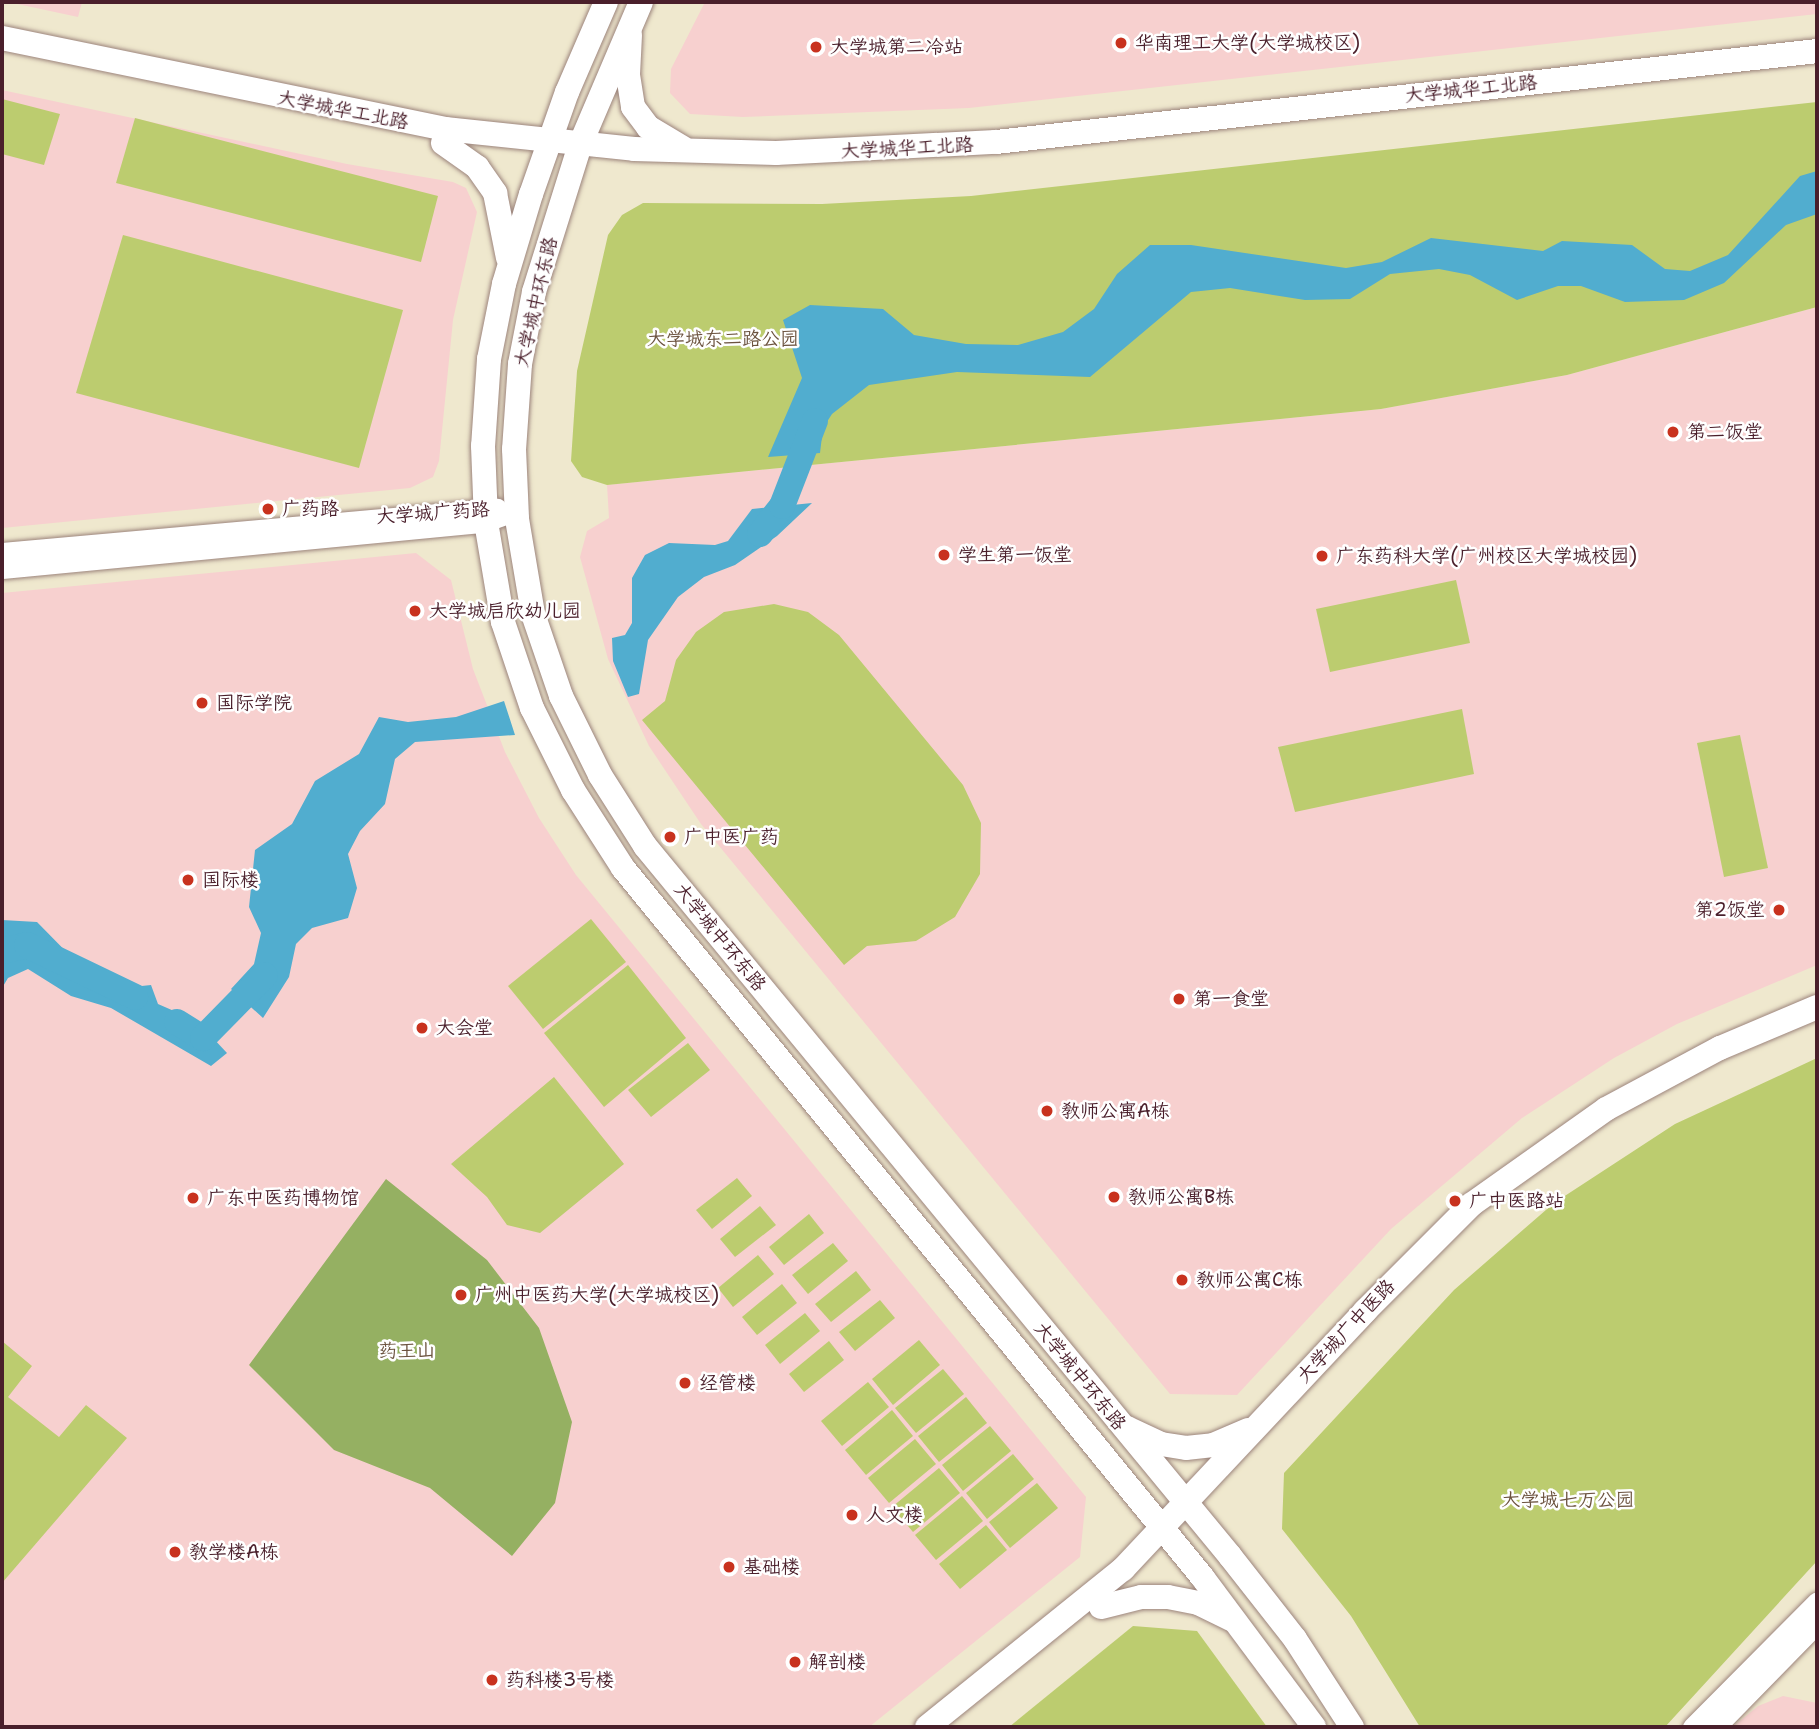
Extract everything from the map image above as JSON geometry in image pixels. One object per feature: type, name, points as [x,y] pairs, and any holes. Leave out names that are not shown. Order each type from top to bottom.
[{"type":"main road","name":"大学城中环东路","points":[[606,2],[546,149],[508,270],[489,359],[485,514],[503,622],[528,699],[573,790],[623,868],[1239,1624],[1314,1727]]},
{"type":"main road","name":"大学城中环东路","points":[[638,8],[578,152],[534,292],[520,364],[514,428],[516,511],[529,598],[547,660],[589,755],[630,823],[1295,1639],[1352,1727]]},
{"type":"main road","points":[[638,8],[628,75],[633,107],[656,134],[690,152]]},
{"type":"main road","name":"大学城华工北路","points":[[2,38],[376,117],[546,149]]},
{"type":"main road","name":"大学城华工北路","points":[[578,152],[803,153],[972,144],[1817,51]]},
{"type":"main road","name":"大学城华工北路","points":[[2,52],[443,143],[776,168],[949,161],[1817,66]]},
{"type":"main road","points":[[443,143],[477,167],[495,193],[505,230],[508,270]]},
{"type":"main road","name":"大学城广中医路","points":[[1191,1509],[1260,1423],[1450,1224],[1516,1169],[1584,1121],[1691,1062],[1817,1007]]},
{"type":"main road","name":"大学城广中医路","points":[[951,1727],[1101,1607],[1191,1509],[1481,1216],[1613,1121],[1726,1061],[1817,1023]]},
{"type":"main road","points":[[1117,1421],[1148,1440],[1186,1448],[1226,1441],[1260,1423]]},
{"type":"main road","name":"大学城广中医路","points":[[928,1727],[1167,1535]]},
{"type":"main road","points":[[1101,1607],[1141,1597],[1168,1597],[1198,1603],[1239,1624]]},
{"type":"street","name":"大学城广药路","points":[[2,569],[516,511]]},
{"type":"street","name":"大学城广药路","points":[[2,552],[485,514]]},
{"type":"street","points":[[1692,1727],[1817,1601]]},
{"type":"street","points":[[1716,1727],[1817,1624]]},
{"type":"shaded area","points":[[8,2],[82,2],[78,17]]},
{"type":"shaded area","name":"华南理工大学(大学城校区)","points":[[705,2],[1817,2],[1817,14],[969,108],[743,117],[690,114],[670,93],[671,69]]},
{"type":"shaded area","points":[[2,90],[347,164],[453,182],[466,188],[477,212],[453,320],[439,461],[433,477],[410,488],[2,528]]},
{"type":"shaded area","points":[[1817,307],[1817,965],[1677,1024],[1614,1058],[1522,1118],[1391,1229],[1237,1395],[1170,1394],[701,824],[649,746],[608,659],[580,557],[587,531],[609,518],[607,485],[1381,409],[1567,375]]},
{"type":"shaded area","name":"广州中医药大学(大学城校区)","points":[[416,553],[451,580],[473,669],[505,752],[539,818],[576,875],[1086,1497],[1080,1557],[869,1727],[2,1727],[2,593]]},
{"type":"shaded area","points":[[1783,1696],[1817,1703],[1817,1727],[1733,1727],[1758,1706]]},
{"type":"green space","points":[[2,99],[60,114],[44,165],[2,154]]},
{"type":"green space","name":"大学城东二路公园","points":[[1817,102],[1817,307],[1567,375],[1381,409],[607,485],[582,477],[571,461],[577,371],[608,235],[622,215],[643,203],[822,204],[971,196]]},
{"type":"green space","points":[[135,118],[438,196],[421,262],[116,183]]},
{"type":"green space","points":[[123,235],[403,310],[359,468],[76,393]]},
{"type":"green space","points":[[1456,580],[1470,643],[1330,672],[1316,609]]},
{"type":"green space","points":[[774,604],[808,612],[839,635],[963,785],[981,823],[980,874],[955,917],[916,941],[867,946],[844,965],[642,720],[665,701],[676,660],[696,632],[724,612]]},
{"type":"green space","points":[[1462,709],[1474,774],[1295,812],[1278,747]]},
{"type":"green space","points":[[1740,735],[1768,868],[1724,877],[1697,743]]},
{"type":"green space","points":[[591,919],[626,962],[543,1029],[508,986]]},
{"type":"green space","points":[[628,965],[686,1038],[604,1107],[544,1033]]},
{"type":"green space","points":[[688,1043],[710,1070],[651,1117],[628,1090]]},
{"type":"green space","name":"大学城七万公园","points":[[1817,1058],[1817,1561],[1665,1727],[1420,1727],[1351,1616],[1282,1529],[1284,1473],[1454,1290],[1554,1203],[1675,1124]]},
{"type":"green space","points":[[554,1077],[624,1164],[540,1233],[507,1225],[487,1197],[451,1164]]},
{"type":"green space","points":[[737,1178],[752,1196],[712,1229],[696,1210]]},
{"type":"green space","name":"药王山","points":[[386,1179],[487,1260],[539,1328],[572,1422],[555,1503],[512,1556],[430,1488],[334,1450],[249,1365]]},
{"type":"green space","points":[[760,1206],[776,1225],[735,1257],[720,1239]]},
{"type":"green space","points":[[809,1214],[824,1233],[784,1265],[769,1247]]},
{"type":"green space","points":[[833,1243],[848,1261],[808,1294],[792,1275]]},
{"type":"green space","points":[[758,1255],[774,1274],[733,1307],[718,1288]]},
{"type":"green space","points":[[856,1271],[871,1290],[831,1322],[815,1304]]},
{"type":"green space","points":[[782,1284],[797,1303],[757,1335],[742,1317]]},
{"type":"green space","points":[[880,1300],[895,1318],[855,1351],[839,1332]]},
{"type":"green space","points":[[805,1313],[820,1331],[780,1364],[765,1345]]},
{"type":"green space","points":[[919,1340],[940,1365],[893,1405],[872,1379]]},
{"type":"green space","points":[[2,1341],[32,1366],[8,1397],[59,1437],[86,1405],[127,1438],[2,1583]]},
{"type":"green space","points":[[829,1341],[844,1360],[804,1392],[789,1374]]},
{"type":"green space","points":[[943,1369],[964,1394],[916,1433],[895,1408]]},
{"type":"green space","points":[[868,1382],[889,1407],[842,1446],[821,1421]]},
{"type":"green space","points":[[966,1397],[987,1423],[939,1462],[918,1436]]},
{"type":"green space","points":[[892,1410],[913,1436],[866,1475],[845,1450]]},
{"type":"green space","points":[[990,1426],[1011,1451],[963,1491],[942,1465]]},
{"type":"green space","points":[[915,1439],[936,1464],[889,1503],[868,1478]]},
{"type":"green space","points":[[1013,1454],[1034,1479],[987,1519],[966,1493]]},
{"type":"green space","points":[[939,1468],[960,1493],[913,1532],[892,1507]]},
{"type":"green space","points":[[1037,1483],[1058,1508],[1010,1548],[989,1522]]},
{"type":"green space","points":[[962,1496],[983,1521],[936,1560],[915,1535]]},
{"type":"green space","points":[[986,1525],[1007,1550],[960,1589],[939,1564]]},
{"type":"green space","points":[[1133,1626],[1197,1631],[1267,1727],[1009,1727]]},
{"type":"water","points":[[1817,171],[1817,214],[1786,225],[1724,283],[1684,300],[1625,302],[1581,286],[1558,286],[1517,300],[1470,275],[1439,269],[1390,274],[1350,299],[1305,300],[1230,288],[1191,292],[1090,377],[957,372],[869,385],[832,414],[823,428],[820,453],[768,457],[802,378],[783,320],[810,305],[883,309],[914,335],[966,344],[1018,345],[1063,332],[1094,309],[1117,274],[1150,245],[1191,245],[1346,268],[1382,262],[1431,238],[1543,251],[1562,241],[1632,245],[1665,269],[1690,271],[1728,255],[1800,176]]},
{"type":"water","points":[[812,503],[777,536],[735,565],[704,577],[678,597],[648,640],[639,694],[628,697],[613,661],[612,638],[625,635],[632,623],[632,578],[645,555],[669,543],[715,545],[728,541],[752,509]]},
{"type":"water","points":[[504,701],[515,735],[415,742],[395,759],[385,804],[360,831],[348,854],[357,888],[348,918],[312,928],[296,944],[289,977],[263,1018],[231,989],[254,964],[261,933],[249,907],[255,850],[292,824],[315,781],[359,754],[379,717],[408,722],[456,717]]},
{"type":"water","points":[[2,920],[37,922],[91,977],[123,988],[151,985],[158,1004],[197,1021],[227,1053],[211,1066],[111,1008],[71,996],[28,969],[8,978],[2,988]]},
{"type":"waterway","points":[[760,534],[782,506],[815,421]]},
{"type":"waterway","points":[[2,951],[27,945],[135,997]]},
{"type":"waterway","points":[[177,1022],[203,1038],[265,975]]},
{"type":"place","name":"华南理工大学(大学城校区)","points":[[1121,43]]},
{"type":"place","name":"大学城第二冷站","points":[[816,47]]},
{"type":"place","name":"第二饭堂","points":[[1673,432]]},
{"type":"place","name":"广药路","points":[[268,509]]},
{"type":"place","name":"学生第一饭堂","points":[[944,555]]},
{"type":"place","name":"广东药科大学(广州校区大学城校园)","points":[[1322,556]]},
{"type":"place","name":"大学城启欣幼儿园","points":[[415,611]]},
{"type":"place","name":"国际学院","points":[[202,703]]},
{"type":"place","name":"广中医广药","points":[[670,837]]},
{"type":"place","name":"国际楼","points":[[188,880]]},
{"type":"place","name":"第2饭堂","points":[[1779,910]]},
{"type":"place","name":"第一食堂","points":[[1179,999]]},
{"type":"place","name":"大会堂","points":[[422,1028]]},
{"type":"place","name":"教师公寓A栋","points":[[1047,1111]]},
{"type":"place","name":"教师公寓B栋","points":[[1114,1197]]},
{"type":"place","name":"广东中医药博物馆","points":[[193,1198]]},
{"type":"place","name":"广中医路站","points":[[1455,1201]]},
{"type":"place","name":"教师公寓C栋","points":[[1182,1280]]},
{"type":"place","name":"广州中医药大学(大学城校区)","points":[[461,1295]]},
{"type":"place","name":"经管楼","points":[[685,1383]]},
{"type":"place","name":"人文楼","points":[[852,1515]]},
{"type":"place","name":"教学楼A栋","points":[[175,1552]]},
{"type":"place","name":"基础楼","points":[[729,1567]]},
{"type":"place","name":"解剖楼","points":[[795,1662]]},
{"type":"place","name":"药科楼3号楼","points":[[492,1680]]}]
